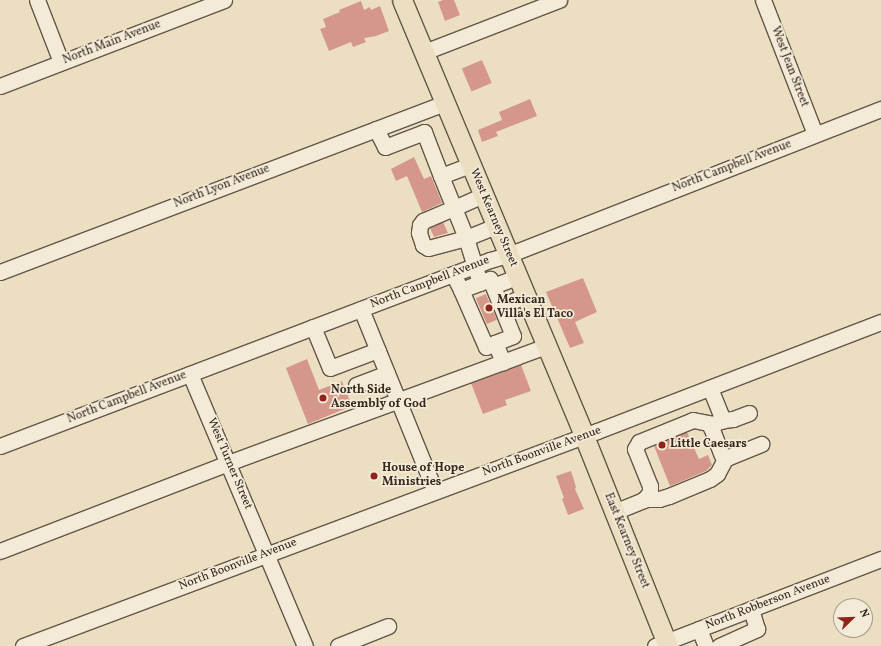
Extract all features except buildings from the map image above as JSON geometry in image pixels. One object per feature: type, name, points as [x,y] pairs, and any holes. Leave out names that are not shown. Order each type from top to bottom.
[{"type":"main road","name":"West Kearney Street","points":[[402,0],[584,436]]},
{"type":"main road","name":"East Kearney Street","points":[[584,436],[663,645]]},
{"type":"street","points":[[37,0],[61,62]]},
{"type":"street","name":"North Main Avenue","points":[[0,86],[224,0]]},
{"type":"street","points":[[424,52],[559,0]]},
{"type":"street","name":"West Jean Street","points":[[763,0],[815,134]]},
{"type":"street","name":"North Lyon Avenue","points":[[0,272],[444,103]]},
{"type":"street","name":"North Campbell Avenue","points":[[0,446],[475,265],[508,255],[881,109]]},
{"type":"street","points":[[376,129],[385,147],[424,132],[466,238],[475,265],[486,284],[502,306],[513,336],[486,347],[453,274]]},
{"type":"street","points":[[441,176],[470,165]]},
{"type":"street","points":[[483,195],[423,221],[420,225],[419,233],[423,245],[428,248],[433,248],[466,238],[496,226]]},
{"type":"street","points":[[461,290],[517,277]]},
{"type":"street","points":[[502,306],[525,296]]},
{"type":"street","points":[[361,309],[435,491]]},
{"type":"street","name":"North Boonville Avenue","points":[[23,646],[584,436],[881,322]]},
{"type":"street","points":[[313,327],[330,368],[378,350]]},
{"type":"street","points":[[495,343],[503,362]]},
{"type":"street","points":[[0,550],[228,463],[546,346]]},
{"type":"street","points":[[356,385],[387,373]]},
{"type":"street","name":"West Turner Street","points":[[190,374],[306,646]]},
{"type":"street","points":[[710,388],[718,422],[712,432],[722,455],[729,457],[762,444]]},
{"type":"street","points":[[644,499],[650,492],[650,486],[634,449],[639,442],[693,420],[718,422],[733,419],[749,413]]},
{"type":"street","points":[[614,512],[644,499],[658,499],[669,496],[710,479],[717,474],[726,457]]},
{"type":"street","name":"North Robberson Avenue","points":[[663,645],[699,629],[881,559]]},
{"type":"street","points":[[719,646],[757,629],[751,609]]},
{"type":"street","points":[[338,646],[388,626]]},
{"type":"street","points":[[699,629],[706,646]]},
{"type":"place","name":"Mexican Villa's El Taco","points":[[489,308]]},
{"type":"place","name":"North Side Assembly of God","points":[[323,398]]},
{"type":"place","name":"Little Caesars","points":[[662,445]]},
{"type":"place","name":"House of Hope Ministries","points":[[374,476]]}]
